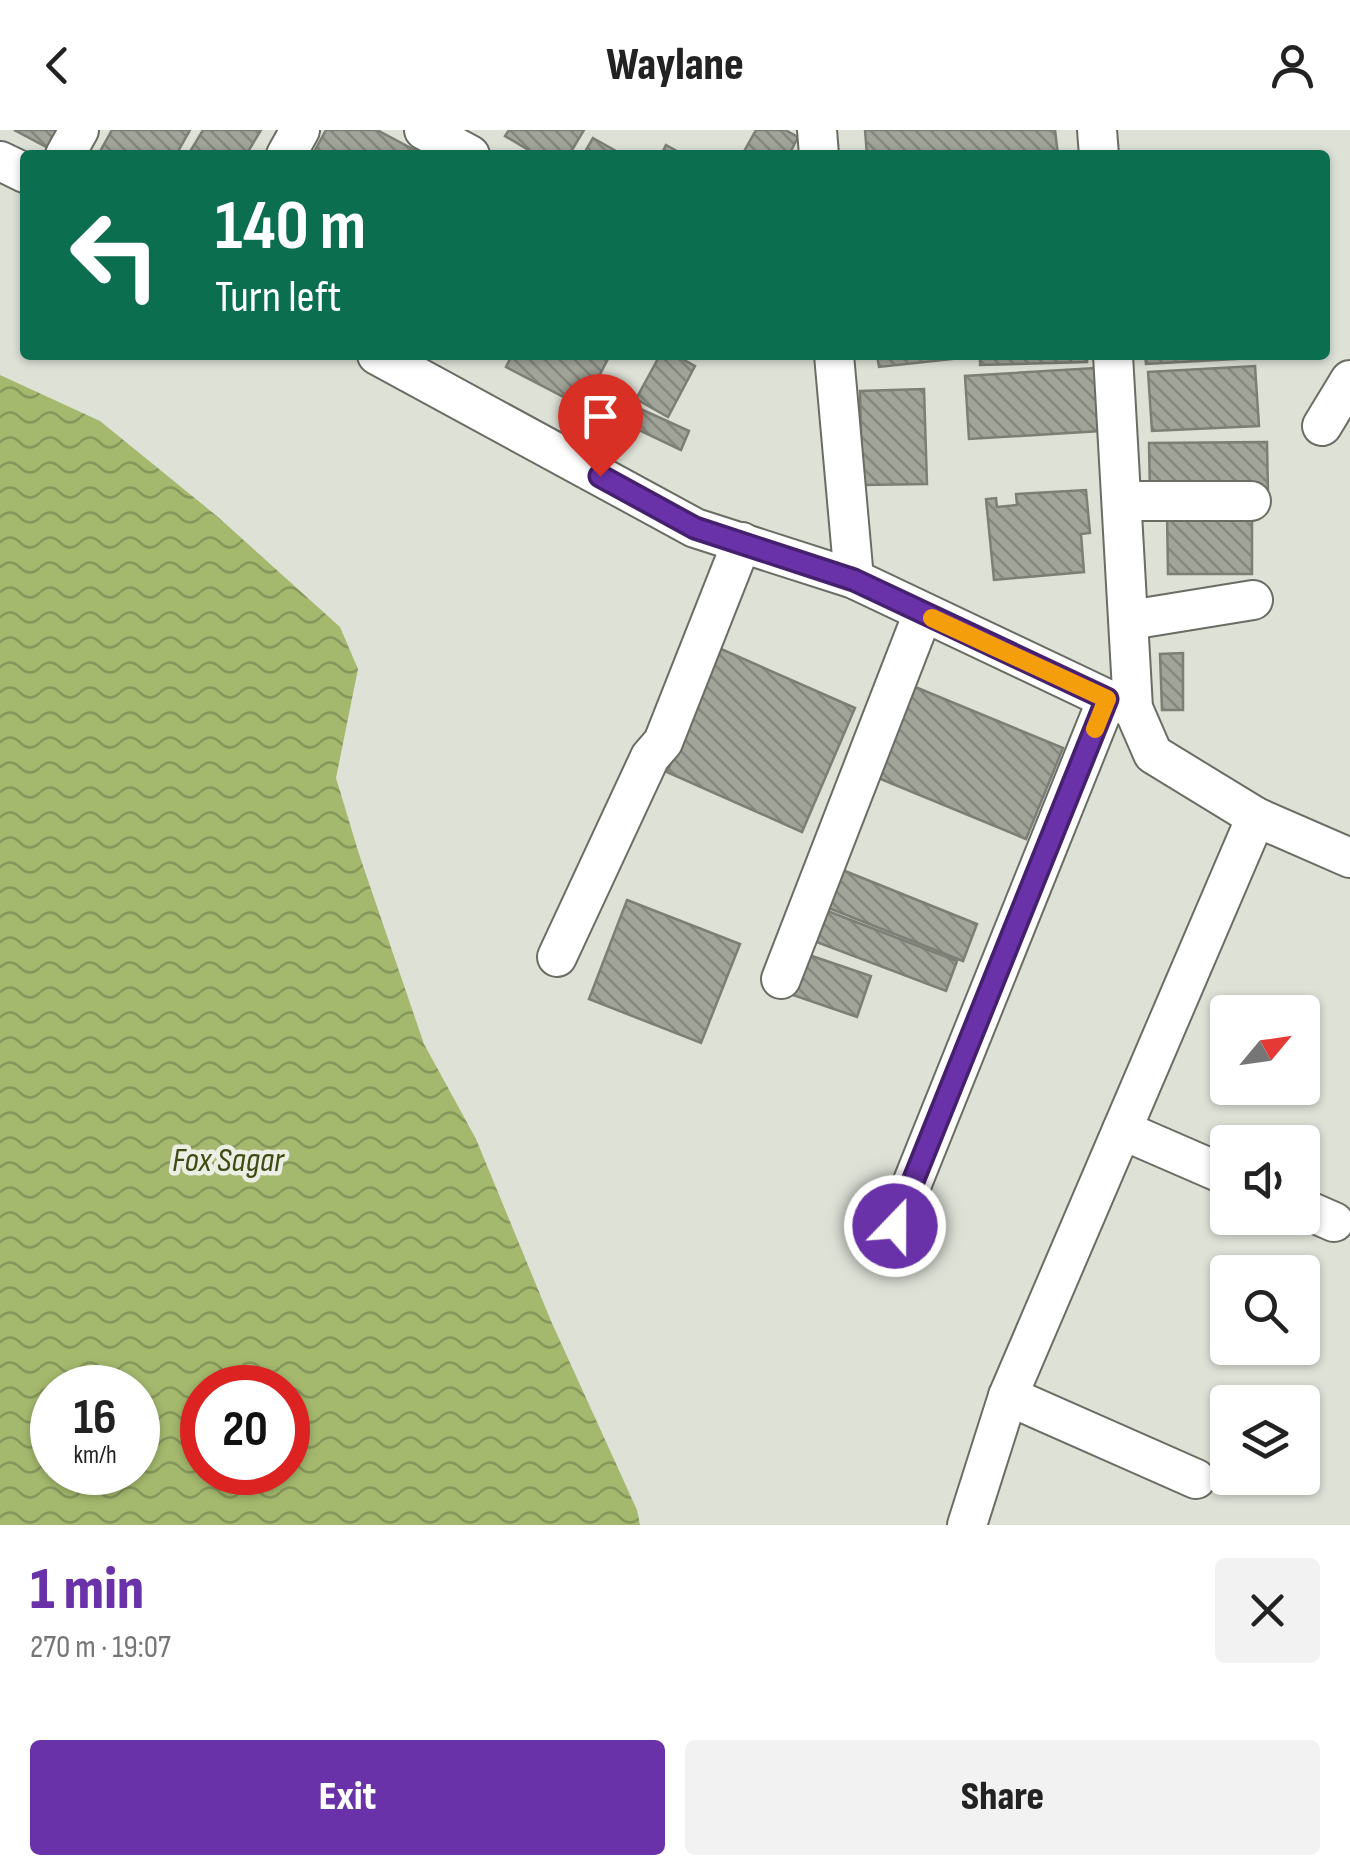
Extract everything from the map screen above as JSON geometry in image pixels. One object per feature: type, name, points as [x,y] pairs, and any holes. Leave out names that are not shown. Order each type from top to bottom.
[{"type":"street","points":[[424,130],[461,150]]},
{"type":"street","points":[[386,360],[695,528],[854,580],[1120,703],[1153,754],[1256,816],[1350,858]]},
{"type":"street","points":[[833,360],[854,580]]},
{"type":"street","points":[[895,1226],[1120,703],[1130,620],[1113,360]]},
{"type":"street","points":[[1322,426],[1350,380]]},
{"type":"street","points":[[1123,501],[1251,501]]},
{"type":"street","points":[[558,956],[650,757],[663,742],[742,542]]},
{"type":"street","points":[[1130,620],[1253,600]]},
{"type":"street","points":[[780,979],[922,613]]},
{"type":"street","points":[[967,1525],[1008,1396],[1256,816]]},
{"type":"street","points":[[1122,1130],[1210,1168]]},
{"type":"street","points":[[1008,1396],[1196,1480]]},
{"type":"water","name":"Fox Sagar","points":[[0,375],[100,421],[218,517],[340,627],[358,669],[336,778],[359,854],[424,1044],[476,1139],[551,1321],[637,1510],[640,1525],[0,1525]]},
{"type":"building","points":[[14,130],[65,130],[52,150]]},
{"type":"building","points":[[112,130],[190,130],[179,150],[101,150]]},
{"type":"building","points":[[203,130],[261,130],[249,150],[191,150]]},
{"type":"building","points":[[326,130],[377,130],[415,150],[315,150]]},
{"type":"building","points":[[509,130],[584,130],[572,150],[529,150],[505,136]]},
{"type":"building","points":[[756,130],[785,130],[798,137],[792,150],[745,150]]},
{"type":"building","points":[[865,130],[1055,130],[1057,150],[867,150]]},
{"type":"building","points":[[593,138],[614,150],[586,150]]},
{"type":"building","points":[[510,360],[607,360],[583,407],[506,367]]},
{"type":"building","points":[[657,360],[684,360],[695,366],[668,417],[636,399]]},
{"type":"building","points":[[878,360],[944,360],[879,367]]},
{"type":"building","points":[[980,360],[1087,360],[1087,362],[980,365]]},
{"type":"building","points":[[1146,360],[1217,360],[1146,364]]},
{"type":"building","points":[[1255,366],[1259,426],[1152,431],[1148,372]]},
{"type":"building","points":[[1095,368],[1100,431],[969,439],[965,376]]},
{"type":"building","points":[[924,389],[927,484],[862,485],[860,391]]},
{"type":"building","points":[[634,406],[689,431],[681,450],[626,424]]},
{"type":"building","points":[[1267,442],[1268,492],[1150,493],[1149,443]]},
{"type":"building","points":[[1086,490],[1090,533],[1081,534],[1084,572],[994,580],[986,499],[996,498],[997,507],[1017,505],[1016,494]]},
{"type":"building","points":[[1167,512],[1252,512],[1252,574],[1168,574]]},
{"type":"building","points":[[721,649],[855,708],[802,832],[667,772]]},
{"type":"building","points":[[1183,653],[1183,710],[1162,710],[1160,654]]},
{"type":"building","points":[[908,684],[1063,748],[1026,839],[871,775]]},
{"type":"building","points":[[840,869],[977,924],[963,961],[826,907]]},
{"type":"building","points":[[627,900],[740,944],[701,1043],[589,999]]},
{"type":"building","points":[[825,910],[957,961],[946,991],[814,941]]},
{"type":"building","points":[[803,953],[871,976],[857,1017],[790,994]]},
{"type":"slow traffic","points":[[932,618],[1107,699],[1095,729]]},
{"type":"route","points":[[600,476],[695,528],[854,580],[1107,699],[895,1226]]}]
